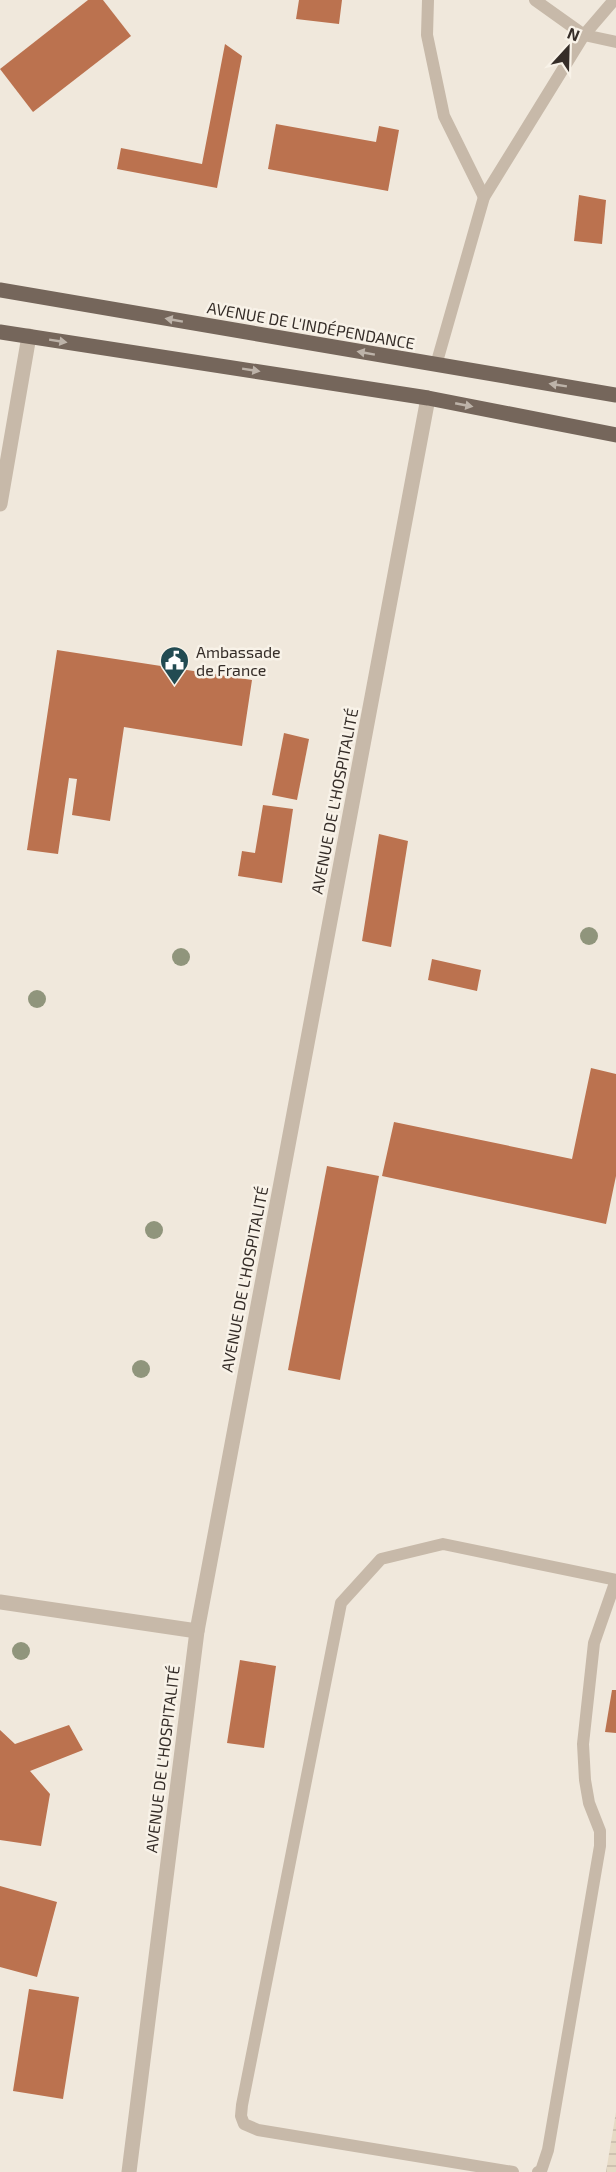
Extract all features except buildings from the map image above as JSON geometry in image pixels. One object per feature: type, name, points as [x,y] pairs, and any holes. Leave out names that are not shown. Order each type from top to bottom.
[{"type":"main road","name":"AVENUE DE L'INDÉPENDANCE","points":[[0,291],[616,395]]},
{"type":"main road","points":[[0,332],[428,398],[616,435]]},
{"type":"street","points":[[0,504],[29,336]]},
{"type":"street","name":"AVENUE DE L'HOSPITALITÉ","points":[[129,2172],[197,1631],[428,398]]},
{"type":"street","points":[[0,1602],[197,1631]]},
{"type":"lane","points":[[428,0],[427,35],[444,116],[484,197]]},
{"type":"lane","points":[[535,0],[584,35],[616,42]]},
{"type":"lane","points":[[436,365],[484,197],[584,35],[614,0]]},
{"type":"lane","points":[[513,2172],[258,2130],[244,2124],[241,2116],[341,1603],[381,1559],[443,1545],[616,1580],[594,1643],[583,1744],[587,1791],[600,1832],[600,1846],[548,2150],[541,2171],[538,2172]]},
{"type":"shaded area","points":[[616,2112],[616,2172],[606,2172]]},
{"type":"place","name":"Ambassade de France","points":[[175,686]]}]
